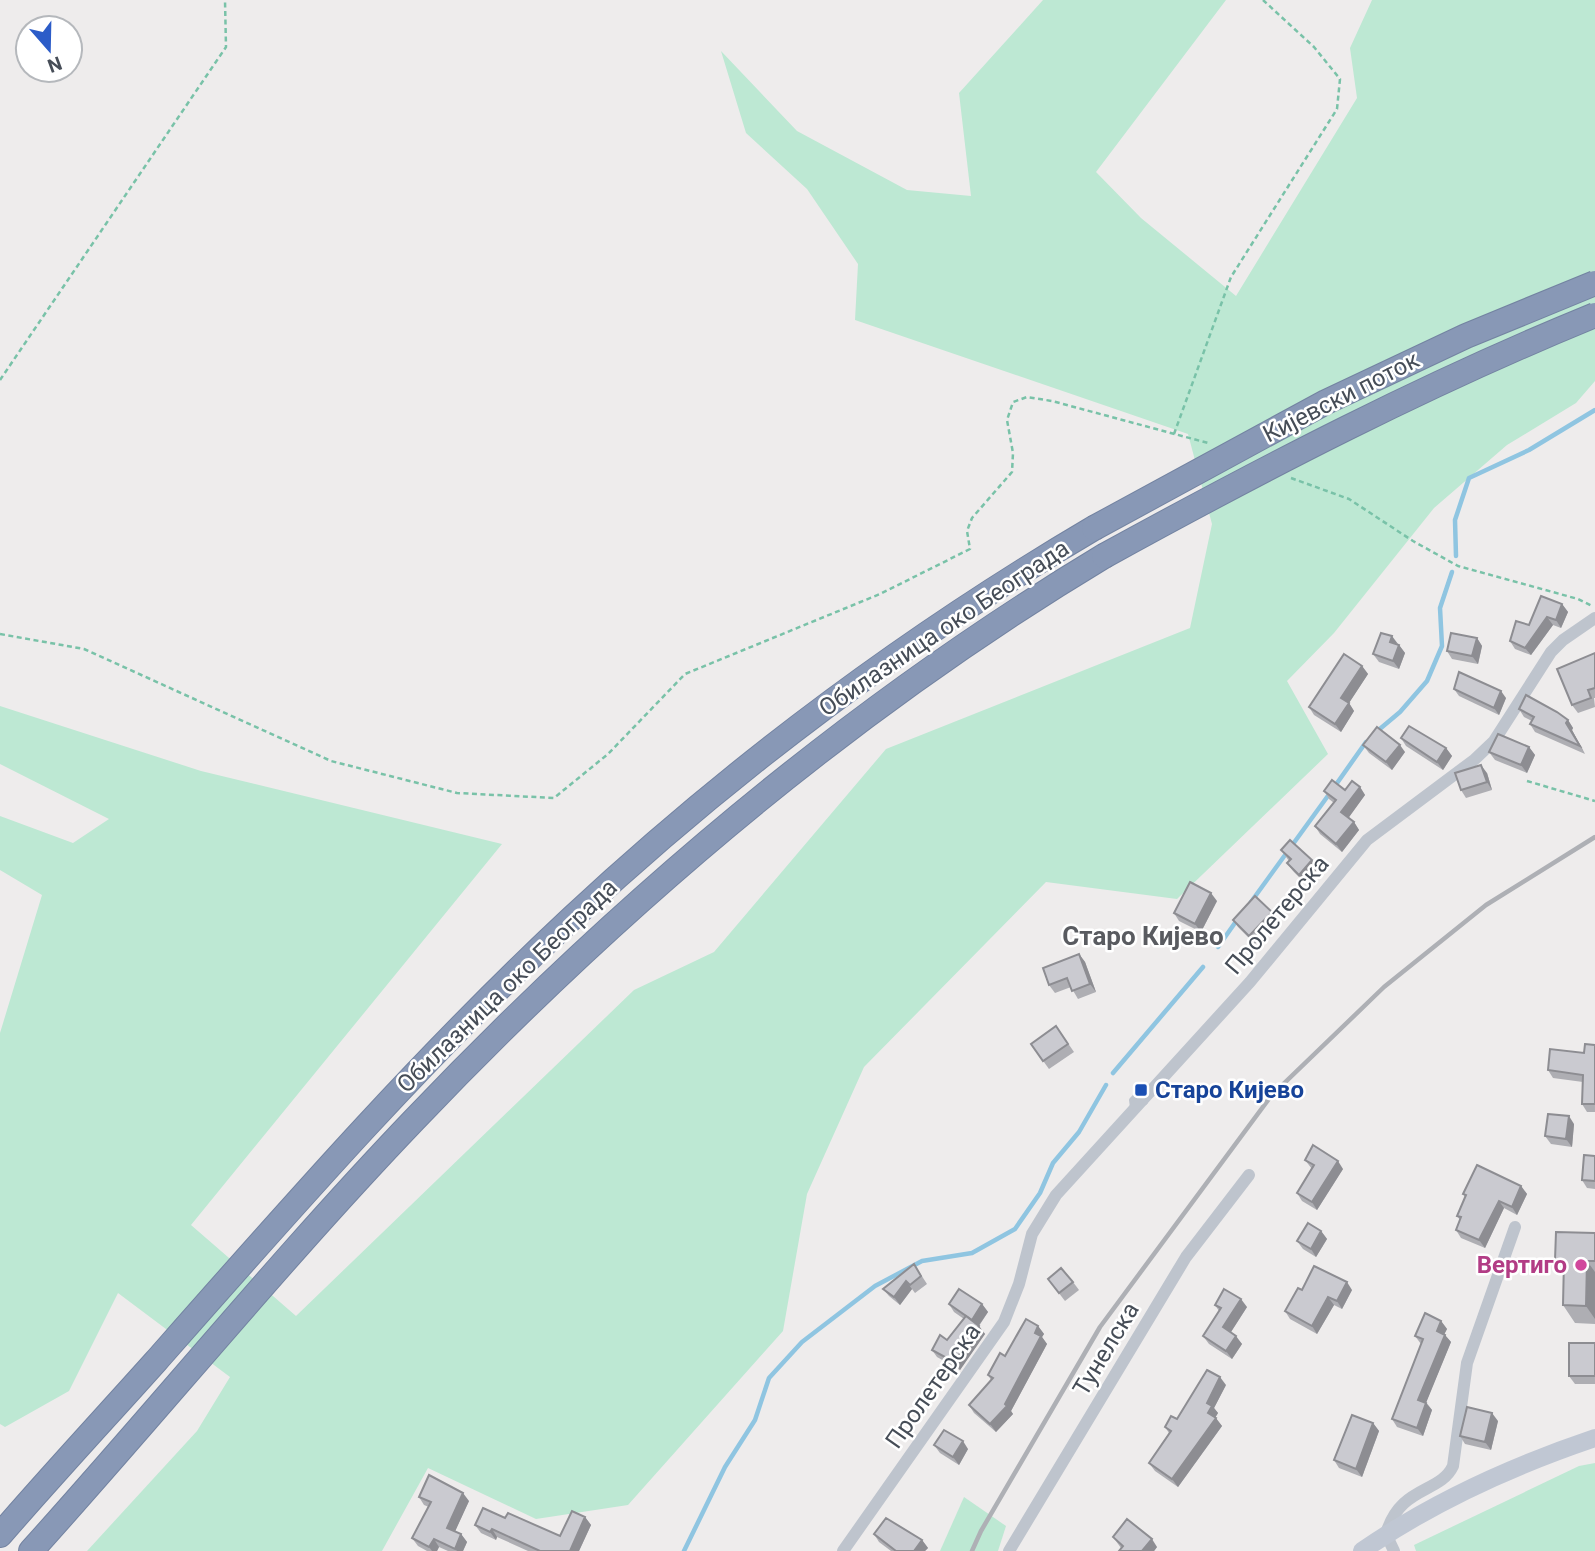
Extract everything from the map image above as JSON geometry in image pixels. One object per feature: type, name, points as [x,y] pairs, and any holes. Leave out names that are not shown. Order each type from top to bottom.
[{"type":"highway","name":"Кијевски поток","points":[[1094,528],[1326,402],[1466,336],[1595,283]]},
{"type":"highway","name":"Кијевски поток","points":[[1104,556],[1282,460],[1416,393],[1595,315]]},
{"type":"highway","name":"Обилазница око Београда","points":[[0,1535],[262,1240],[462,1026],[573,917],[753,763],[896,656],[1023,571],[1094,528]]},
{"type":"highway","name":"Обилазница око Београда","points":[[32,1551],[412,1121],[587,948],[711,838],[888,699],[1035,598],[1104,556]]},
{"type":"main road","points":[[1362,1551],[1386,1534],[1473,1486],[1533,1460],[1595,1438]]},
{"type":"street","name":"Пролетерска","points":[[843,1551],[1004,1322],[1019,1284],[1032,1234],[1056,1195],[1146,1093],[1250,982],[1367,840],[1487,748],[1551,652],[1595,618]]},
{"type":"street","name":"Тунелска","points":[[1009,1551],[1186,1257],[1249,1175]]},
{"type":"street","points":[[1395,1551],[1386,1534],[1401,1504],[1445,1476],[1453,1466],[1466,1363],[1515,1227]]},
{"type":"path","points":[[0,380],[226,47],[225,0]]},
{"type":"path","points":[[1174,434],[1231,277],[1337,109],[1340,79],[1314,47],[1263,0]]},
{"type":"path","points":[[0,634],[84,649],[331,761],[457,793],[554,798],[608,754],[685,674],[880,594],[970,549]]},
{"type":"path","points":[[1527,780],[1595,801]]},
{"type":"green space","points":[[1043,0],[1226,0],[1096,172],[1141,218],[1236,296],[1357,98],[1350,48],[1372,0],[1595,0],[1595,381],[1576,403],[1507,445],[1434,508],[1334,633],[1287,681],[1328,754],[1177,899],[1046,882],[864,1067],[807,1194],[783,1331],[628,1505],[536,1519],[428,1468],[382,1551],[87,1551],[197,1431],[230,1377],[118,1293],[69,1391],[5,1427],[0,1424],[0,1033],[42,895],[0,870],[0,816],[73,843],[109,819],[0,764],[0,706],[201,771],[502,844],[191,1225],[296,1316],[634,990],[714,952],[886,749],[1190,628],[1212,524],[1188,434],[855,320],[858,264],[807,189],[746,133],[721,51],[797,131],[907,190],[971,196],[959,93]]},
{"type":"green space","points":[[1595,1463],[1595,1551],[1416,1551],[1414,1545],[1579,1466]]},
{"type":"green space","points":[[964,1497],[1006,1526],[998,1551],[940,1551]]},
{"type":"building","points":[[1541,596],[1562,604],[1556,620],[1547,617],[1525,648],[1510,641],[1516,621],[1529,625]]},
{"type":"building","points":[[1381,633],[1392,636],[1390,642],[1399,645],[1393,661],[1373,654]]},
{"type":"building","points":[[1451,633],[1477,638],[1472,656],[1447,651]]},
{"type":"building","points":[[1595,653],[1595,688],[1588,690],[1591,698],[1572,705],[1557,669]]},
{"type":"building","points":[[1344,654],[1362,666],[1341,698],[1349,703],[1335,724],[1309,707]]},
{"type":"building","points":[[1459,672],[1501,691],[1494,708],[1454,689]]},
{"type":"building","points":[[1526,695],[1568,720],[1566,723],[1580,746],[1530,724],[1534,717],[1519,709]]},
{"type":"building","points":[[1409,726],[1446,748],[1437,762],[1401,738]]},
{"type":"building","points":[[1377,727],[1400,745],[1386,762],[1363,745]]},
{"type":"building","points":[[1498,734],[1529,747],[1521,765],[1489,752]]},
{"type":"building","points":[[1481,765],[1487,782],[1461,790],[1455,773]]},
{"type":"building","points":[[1332,780],[1345,790],[1352,781],[1360,787],[1341,812],[1354,822],[1336,844],[1315,826],[1336,800],[1324,791]]},
{"type":"building","points":[[1290,840],[1312,860],[1299,875],[1287,863],[1291,859],[1281,850]]},
{"type":"building","points":[[1190,882],[1211,893],[1195,924],[1174,913]]},
{"type":"building","points":[[1255,896],[1272,912],[1249,936],[1233,920]]},
{"type":"building","points":[[1079,954],[1090,984],[1072,991],[1067,978],[1049,985],[1043,968]]},
{"type":"building","points":[[1056,1026],[1068,1044],[1043,1061],[1031,1044]]},
{"type":"building","points":[[1585,1044],[1595,1045],[1595,1104],[1582,1104],[1583,1075],[1548,1070],[1550,1049],[1584,1053]]},
{"type":"building","points":[[1548,1114],[1569,1116],[1566,1139],[1545,1136]]},
{"type":"building","points":[[1313,1145],[1338,1161],[1312,1202],[1297,1193],[1314,1165],[1305,1160]]},
{"type":"building","points":[[1584,1155],[1595,1156],[1595,1181],[1582,1180]]},
{"type":"building","points":[[1477,1165],[1521,1186],[1512,1207],[1499,1201],[1479,1240],[1456,1230],[1461,1217],[1457,1216],[1466,1195],[1463,1194]]},
{"type":"building","points":[[1308,1223],[1321,1231],[1311,1249],[1297,1241]]},
{"type":"building","points":[[1556,1232],[1595,1233],[1595,1261],[1587,1261],[1586,1306],[1563,1305],[1564,1260],[1555,1260]]},
{"type":"building","points":[[914,1264],[921,1276],[910,1285],[906,1281],[894,1297],[883,1289]]},
{"type":"building","points":[[1314,1266],[1347,1282],[1337,1301],[1328,1297],[1312,1326],[1285,1311],[1298,1288],[1302,1290]]},
{"type":"building","points":[[1061,1268],[1073,1282],[1059,1293],[1048,1279]]},
{"type":"building","points":[[959,1289],[982,1304],[972,1320],[949,1304]]},
{"type":"building","points":[[1224,1289],[1241,1299],[1223,1327],[1236,1336],[1226,1351],[1203,1336],[1221,1308],[1215,1305]]},
{"type":"building","points":[[1425,1313],[1441,1321],[1437,1331],[1445,1335],[1418,1400],[1426,1403],[1417,1428],[1392,1419],[1423,1339],[1415,1336]]},
{"type":"building","points":[[966,1316],[979,1326],[954,1362],[932,1350],[940,1335],[947,1340]]},
{"type":"building","points":[[1026,1319],[1038,1326],[1035,1333],[1041,1336],[1005,1404],[1007,1406],[990,1424],[969,1405],[993,1378],[988,1375],[1000,1353],[1005,1356]]},
{"type":"building","points":[[1569,1343],[1595,1343],[1595,1376],[1569,1376]]},
{"type":"building","points":[[1207,1370],[1220,1377],[1207,1403],[1212,1406],[1208,1413],[1216,1418],[1172,1479],[1149,1463],[1171,1431],[1165,1427],[1171,1416],[1177,1419]]},
{"type":"building","points":[[1467,1407],[1492,1413],[1485,1442],[1460,1436]]},
{"type":"building","points":[[1352,1415],[1373,1423],[1356,1469],[1334,1460]]},
{"type":"building","points":[[944,1430],[963,1441],[953,1457],[934,1445]]},
{"type":"building","points":[[429,1475],[463,1493],[447,1528],[461,1534],[455,1549],[434,1539],[429,1547],[412,1538],[431,1502],[419,1497]]},
{"type":"building","points":[[483,1508],[505,1518],[508,1513],[560,1536],[572,1511],[585,1517],[570,1551],[540,1551],[492,1529],[490,1532],[475,1525]]},
{"type":"building","points":[[886,1518],[922,1540],[914,1551],[896,1551],[874,1534]]},
{"type":"building","points":[[1127,1519],[1152,1539],[1142,1551],[1119,1551],[1123,1546],[1113,1537]]},
{"type":"waterway","name":"Кијевски поток","points":[[1456,556],[1455,520],[1469,478],[1529,450],[1595,410]]},
{"type":"waterway","name":"Кијевски поток","points":[[1375,733],[1400,712],[1427,681],[1442,646],[1440,608],[1452,572]]},
{"type":"waterway","name":"Кијевски поток","points":[[1335,786],[1366,742]]},
{"type":"waterway","name":"Кијевски поток","points":[[1251,902],[1330,793]]},
{"type":"waterway","name":"Кијевски поток","points":[[1218,947],[1237,920]]},
{"type":"waterway","name":"Кијевски поток","points":[[1113,1073],[1203,967]]},
{"type":"waterway","name":"Кијевски поток","points":[[684,1551],[725,1467],[755,1420],[769,1378],[802,1342],[875,1286],[922,1261],[972,1253],[1015,1229],[1040,1193],[1053,1163],[1079,1132],[1106,1085]]},
{"type":"railway","points":[[972,1551],[981,1531],[1100,1327],[1271,1096],[1384,987],[1486,905],[1595,837]]},
{"type":"place","name":"Старо Кијево","points":[[1141,1090]]},
{"type":"place","name":"Вертиго","points":[[1581,1265]]},
{"type":"district","name":"Старо Кијево","points":[[1143,936]]}]
